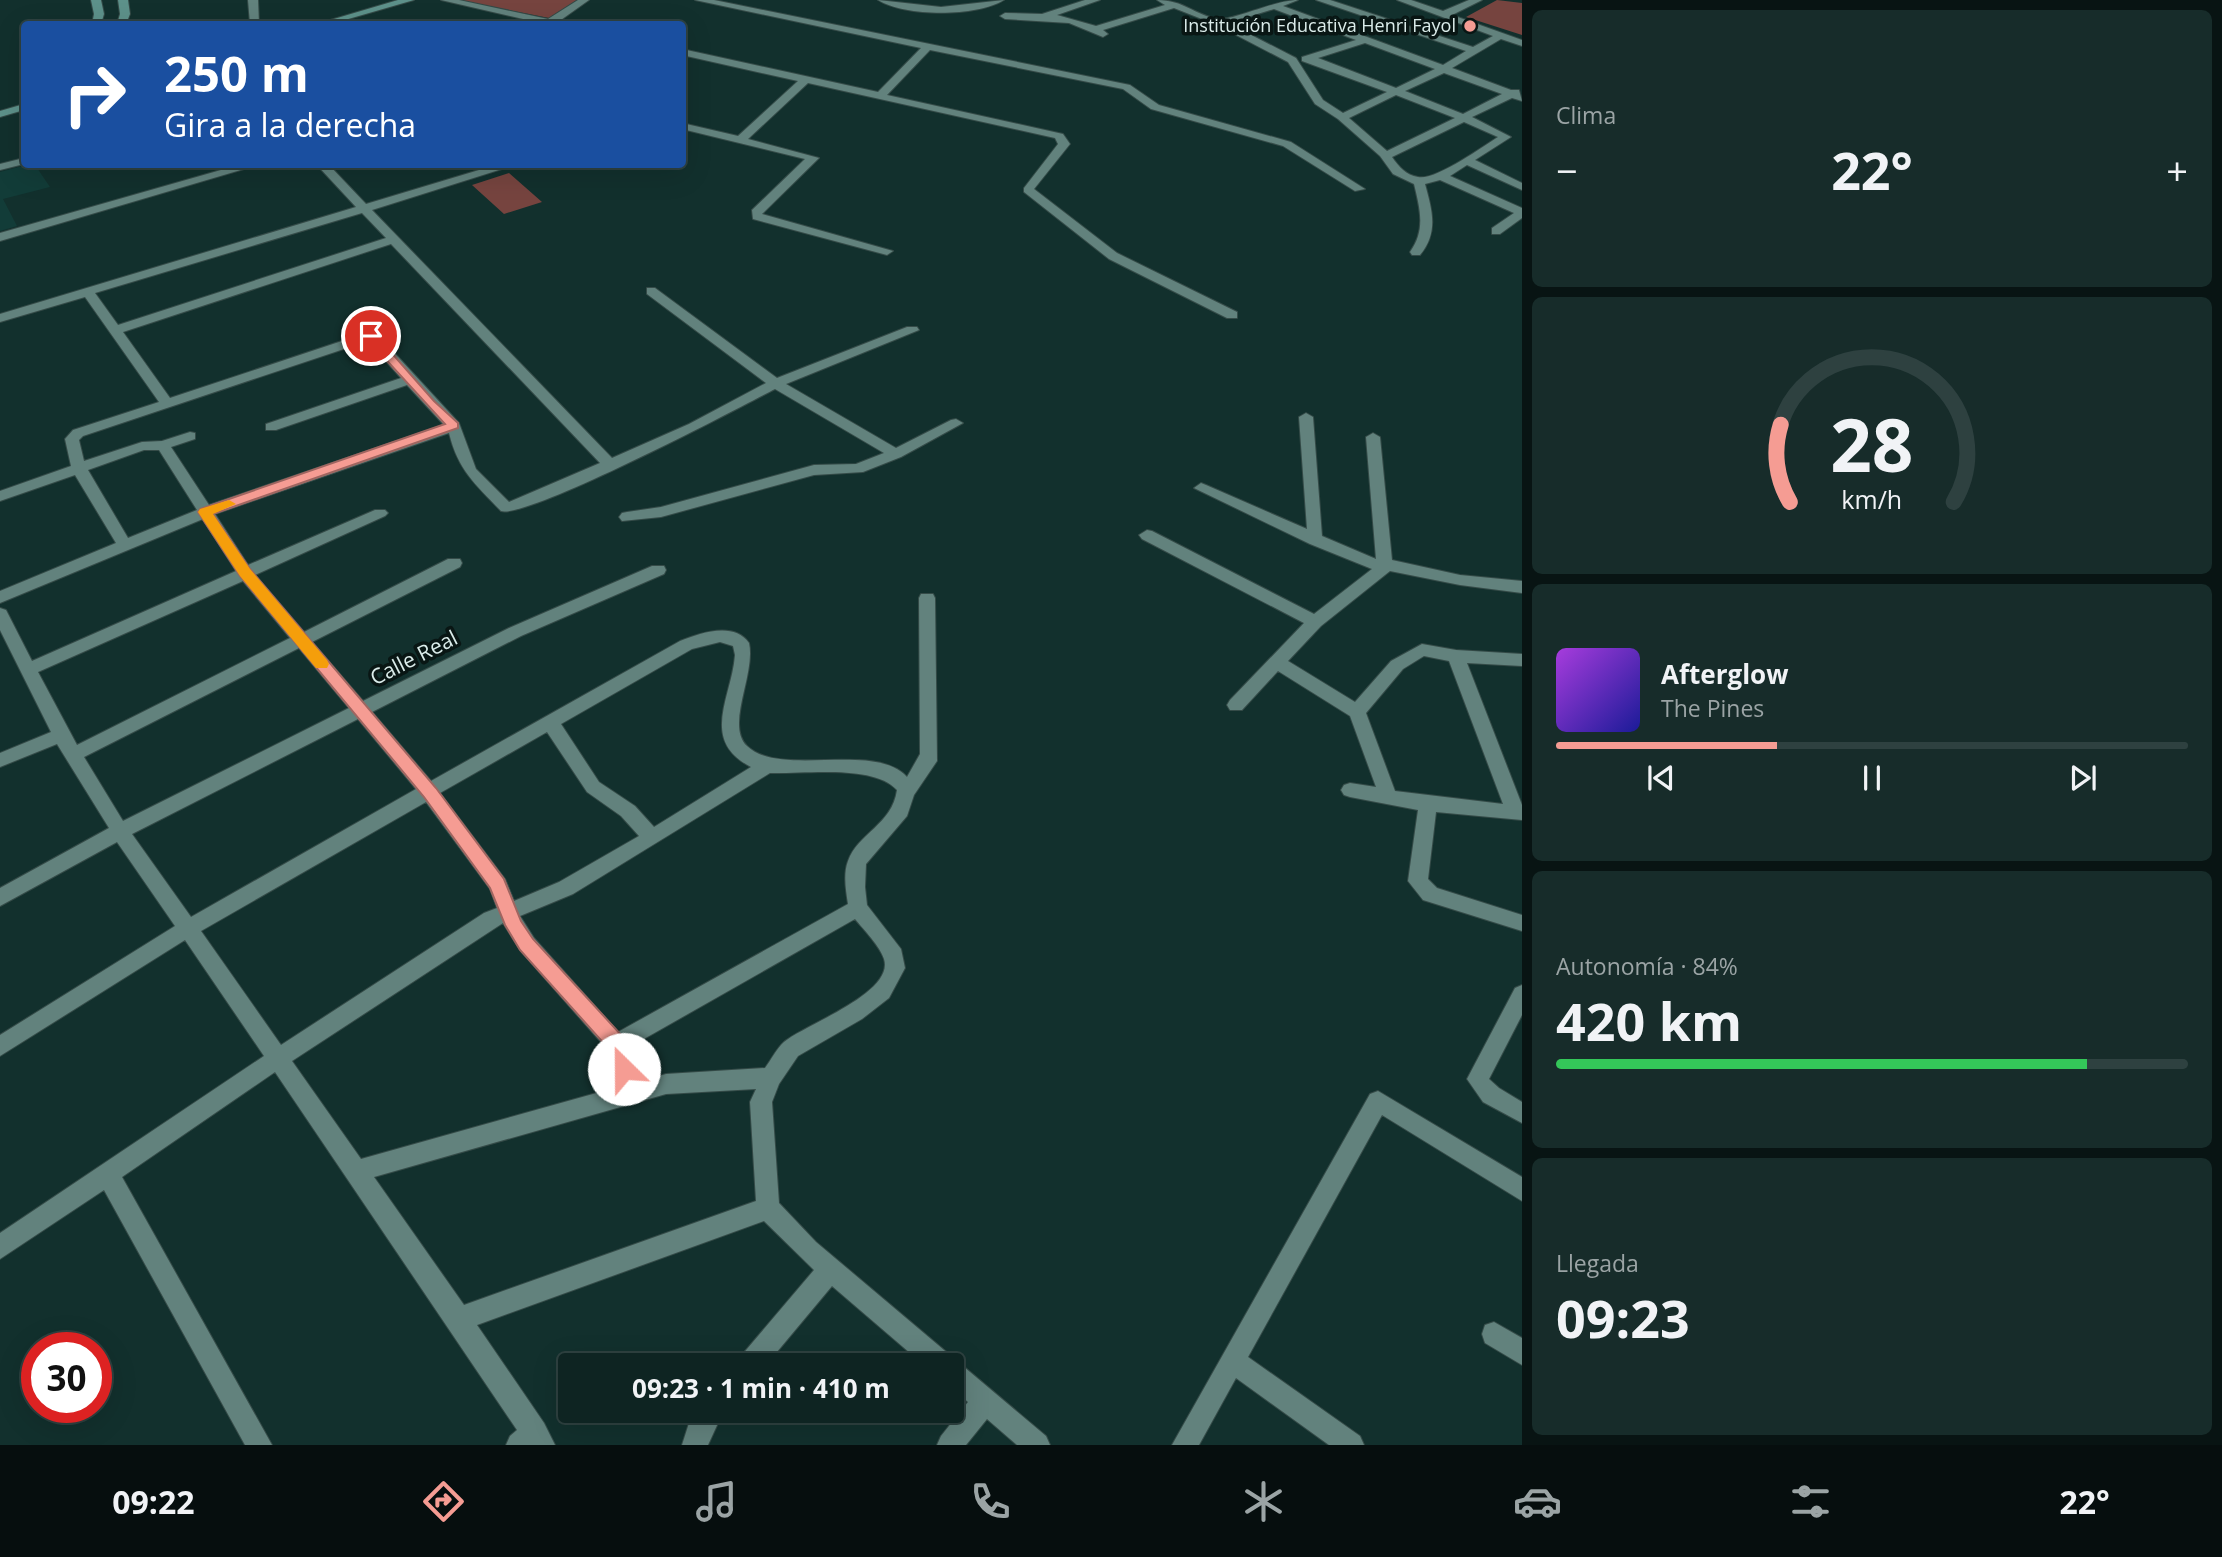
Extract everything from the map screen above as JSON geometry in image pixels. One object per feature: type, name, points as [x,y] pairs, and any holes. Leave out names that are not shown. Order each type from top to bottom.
[{"type":"street","points":[[96,0],[98,21]]},
{"type":"street","points":[[123,0],[123,21]]},
{"type":"street","points":[[253,0],[255,21]]},
{"type":"street","points":[[333,21],[409,0]]},
{"type":"street","points":[[446,0],[540,21]]},
{"type":"street","points":[[557,21],[584,0]]},
{"type":"street","points":[[700,0],[1126,87],[1155,107],[1287,144],[1359,189]]},
{"type":"street","points":[[886,0],[937,12],[999,0]]},
{"type":"street","points":[[1042,17],[1096,0]]},
{"type":"street","points":[[1162,0],[1220,23],[1292,60],[1311,60],[1465,118],[1506,137],[1441,176],[1419,182],[1397,172],[1386,156],[1342,117],[1315,99],[1292,60]]},
{"type":"street","points":[[1005,16],[1042,17],[1099,31],[1190,0]]},
{"type":"street","points":[[1220,23],[1293,0]]},
{"type":"street","points":[[1321,0],[1475,51]]},
{"type":"street","points":[[1402,0],[1522,43]]},
{"type":"street","points":[[1443,15],[1477,0]]},
{"type":"street","points":[[1273,6],[1518,94]]},
{"type":"street","points":[[1342,117],[1444,69],[1501,35]]},
{"type":"street","points":[[1311,60],[1365,40]]},
{"type":"street","points":[[880,96],[928,46]]},
{"type":"street","points":[[686,53],[1059,136],[1063,144],[1028,190],[1112,256],[1232,315]]},
{"type":"street","points":[[740,140],[806,79]]},
{"type":"street","points":[[1386,156],[1518,94]]},
{"type":"street","points":[[0,114],[21,108]]},
{"type":"street","points":[[686,126],[813,158],[756,212],[757,216],[887,251]]},
{"type":"street","points":[[1468,161],[1522,187]]},
{"type":"street","points":[[0,167],[21,162]]},
{"type":"street","points":[[0,237],[242,168]]},
{"type":"street","points":[[325,168],[610,465]]},
{"type":"street","points":[[0,318],[362,209],[487,168]]},
{"type":"street","points":[[1441,176],[1522,213]]},
{"type":"street","points":[[1416,252],[1426,234],[1427,217],[1419,182]]},
{"type":"street","points":[[1496,231],[1522,213]]},
{"type":"street","points":[[114,331],[393,240]]},
{"type":"street","points":[[651,291],[775,383],[896,454]]},
{"type":"street","points":[[88,292],[166,402]]},
{"type":"street","points":[[125,545],[80,467],[72,445],[72,439],[78,433],[371,336],[454,426],[462,456],[470,471],[506,508],[610,465],[703,422],[775,383],[912,330]]},
{"type":"street","points":[[271,427],[409,380]]},
{"type":"street","points":[[1306,417],[1315,540]]},
{"type":"street","points":[[626,517],[661,512],[814,470],[858,469],[896,454],[956,423]]},
{"type":"street","points":[[0,597],[205,512],[454,426]]},
{"type":"street","points":[[0,496],[142,446],[163,445],[190,436]]},
{"type":"street","points":[[1373,437],[1385,567]]},
{"type":"street","points":[[163,445],[245,573],[430,793],[498,884],[514,925],[527,944],[616,1044],[631,1094]]},
{"type":"street","points":[[1200,488],[1356,559],[1453,579],[1522,587]]},
{"type":"street","points":[[30,669],[380,513]]},
{"type":"street","points":[[1147,535],[1315,622]]},
{"type":"street","points":[[73,755],[454,563]]},
{"type":"street","points":[[1236,705],[1315,622],[1385,567]]},
{"type":"street","name":"Calle Real","points":[[0,898],[120,831],[515,632],[658,569]]},
{"type":"street","points":[[927,598],[928,761],[907,791],[904,803],[857,862],[855,887],[858,908],[894,955],[895,968],[882,992],[855,1012],[791,1049],[771,1078],[761,1102],[768,1208],[830,1269],[929,1353]]},
{"type":"street","points":[[0,614],[61,735],[120,831],[458,1319],[532,1441]]},
{"type":"street","points":[[0,1046],[188,928],[430,793],[549,721],[686,645],[711,635],[735,639],[743,649],[729,729],[735,744],[750,759],[767,766],[877,769],[895,773],[907,791]]},
{"type":"street","points":[[1357,712],[1398,664],[1422,650],[1456,656],[1522,660]]},
{"type":"street","points":[[1350,790],[1428,804],[1519,813],[1456,656]]},
{"type":"street","points":[[1276,663],[1357,712],[1388,796]]},
{"type":"street","points":[[549,721],[593,787],[628,811],[652,838]]},
{"type":"street","points":[[0,760],[61,735]]},
{"type":"street","points":[[0,1248],[279,1058],[509,910],[566,888],[767,766]]},
{"type":"street","points":[[1428,804],[1418,881],[1423,888],[1430,894],[1522,923]]},
{"type":"street","points":[[616,1044],[858,908]]},
{"type":"street","points":[[1522,995],[1478,1079],[1482,1088],[1491,1096],[1522,1113]]},
{"type":"street","points":[[357,1171],[666,1084],[771,1078]]},
{"type":"street","points":[[1185,1445],[1378,1101],[1522,1190]]},
{"type":"street","points":[[107,1174],[259,1445]]},
{"type":"street","points":[[458,1319],[768,1208]]},
{"type":"street","points":[[761,1353],[830,1269]]},
{"type":"street","points":[[1494,1334],[1522,1353]]},
{"type":"street","points":[[1233,1361],[1351,1445]]},
{"type":"street","points":[[964,1383],[1037,1445]]},
{"type":"street","points":[[950,1445],[985,1401]]},
{"type":"street","points":[[695,1445],[704,1423]]},
{"type":"shaded area","points":[[457,0],[577,0],[549,18]]},
{"type":"shaded area","points":[[1497,0],[1522,3],[1522,35],[1466,17]]},
{"type":"shaded area","points":[[21,166],[37,168],[50,187],[3,199],[17,226],[0,231],[0,172]]},
{"type":"shaded area","points":[[509,173],[542,202],[504,214],[472,185]]},
{"type":"slow traffic","points":[[229,504],[205,512],[245,573],[322,664]]},
{"type":"place","name":"Institución Educativa Henri Fayol","points":[[1470,26]]},
{"type":"route","points":[[371,336],[454,426],[205,512],[245,573],[430,793],[498,884],[514,925],[527,944],[616,1044],[624,1069]]}]
